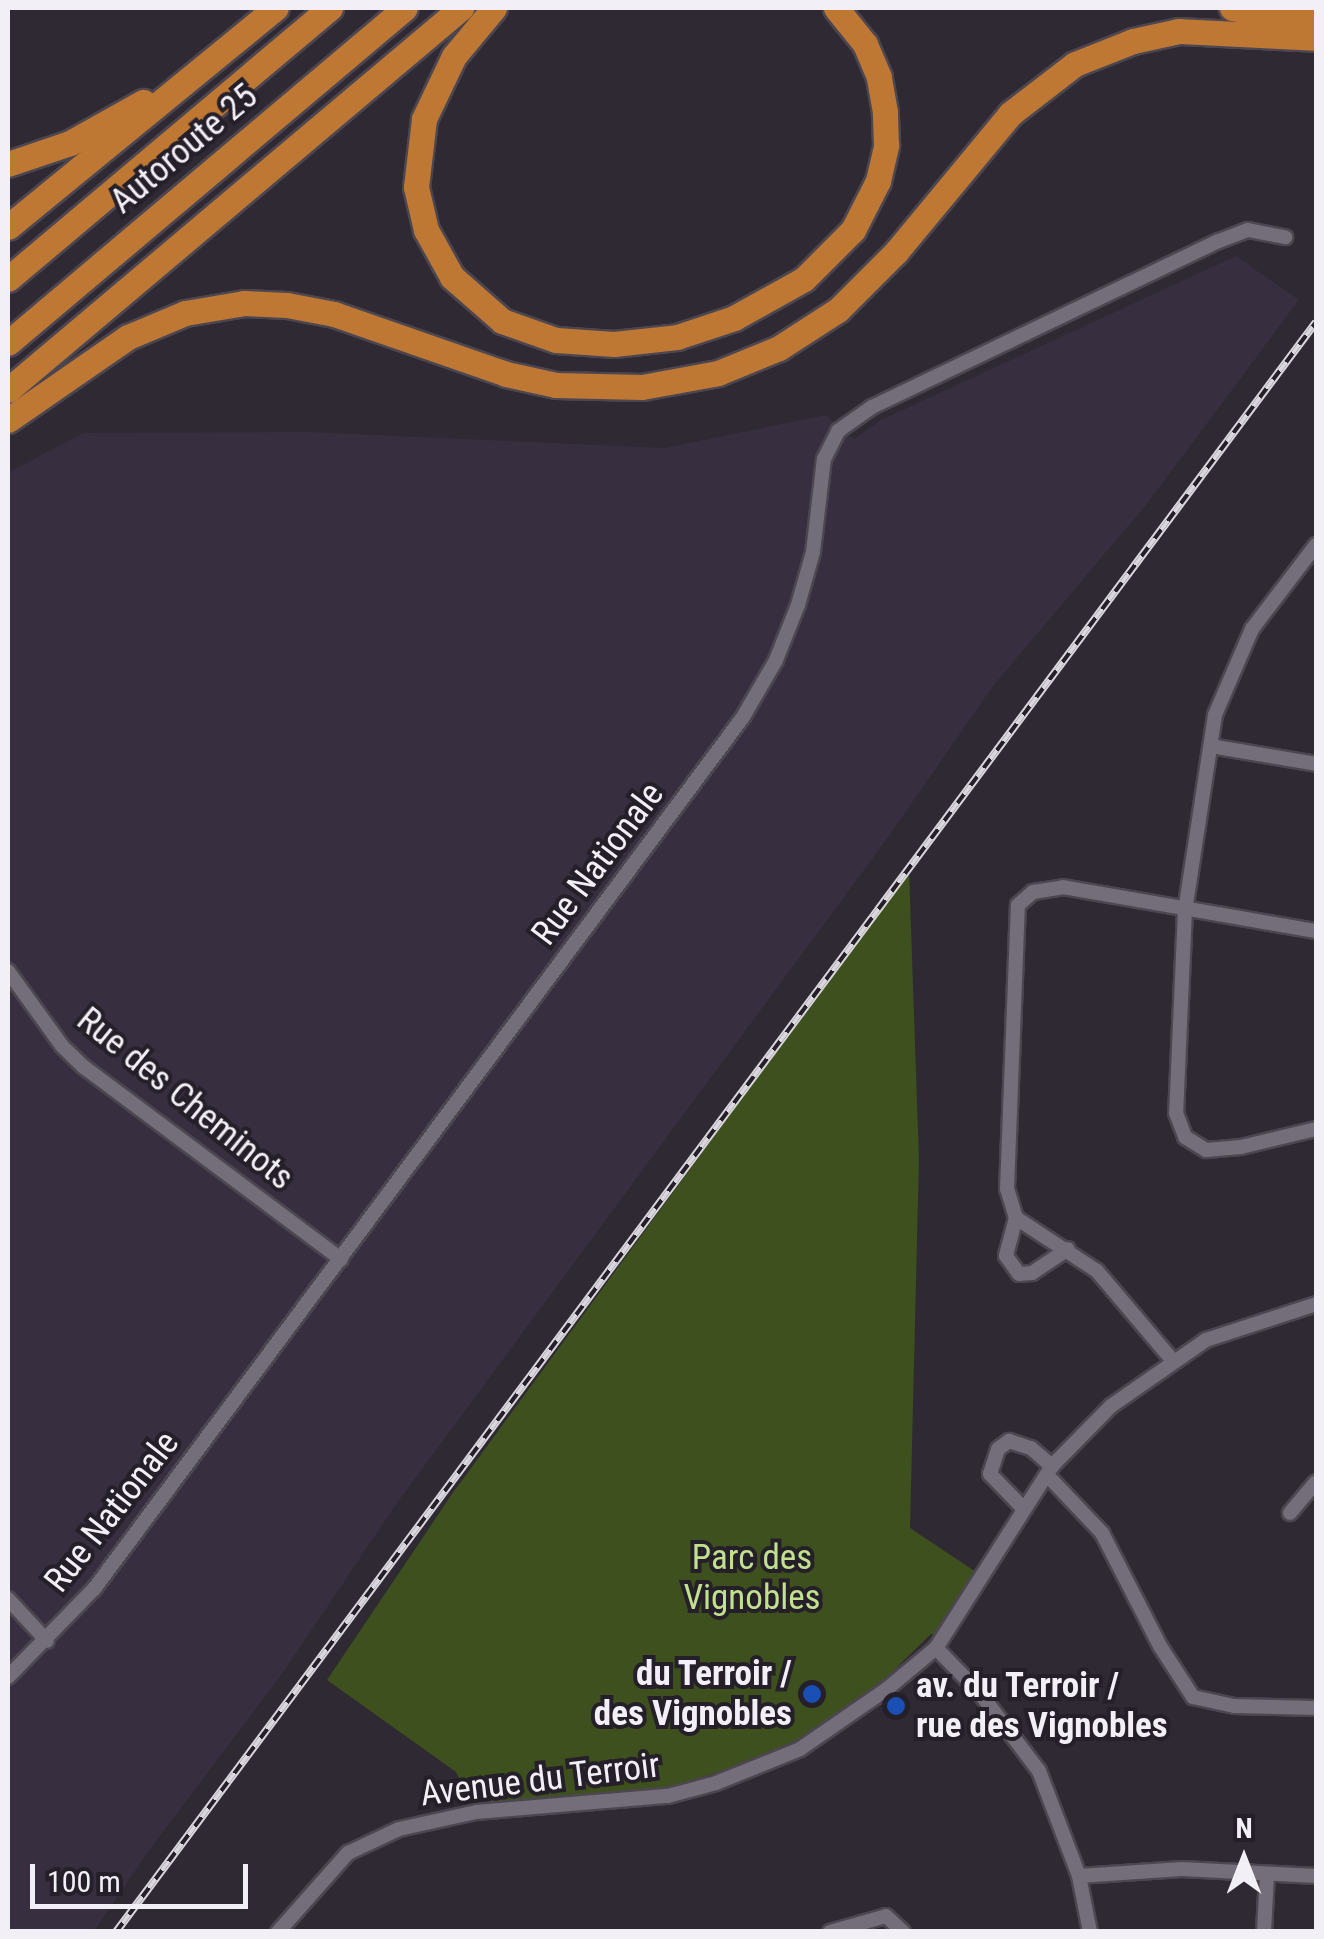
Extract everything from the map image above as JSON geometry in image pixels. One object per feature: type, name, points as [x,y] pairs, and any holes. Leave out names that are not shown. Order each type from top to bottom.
[{"type":"highway","points":[[8,228],[276,8]]},
{"type":"highway","name":"Autoroute 25","points":[[8,279],[330,8]]},
{"type":"highway","name":"Autoroute 25","points":[[8,343],[405,8]]},
{"type":"highway","points":[[8,390],[461,8]]},
{"type":"highway","points":[[494,8],[454,56],[424,118],[416,186],[426,230],[452,277],[502,321],[556,340],[614,344],[677,336],[734,318],[804,278],[853,230],[878,181],[886,145],[885,112],[879,77],[865,44],[836,8]]},
{"type":"highway","points":[[1232,8],[1316,22]]},
{"type":"highway","points":[[8,420],[128,336],[185,313],[244,304],[287,305],[334,314],[506,374],[556,385],[642,387],[718,372],[779,348],[838,310],[887,262],[1010,114],[1075,64],[1133,41],[1179,31],[1316,38]]},
{"type":"highway","points":[[8,164],[70,143],[206,66]]},
{"type":"street","name":"Rue Nationale","points":[[8,1677],[94,1589],[754,701],[784,643],[804,587],[824,459],[838,431],[872,407],[1219,241],[1248,230],[1285,237]]},
{"type":"street","points":[[1316,545],[1252,629],[1215,716],[1185,910],[1176,1113],[1185,1137],[1206,1150],[1241,1147],[1316,1129]]},
{"type":"street","points":[[1211,746],[1316,764]]},
{"type":"street","points":[[1068,1250],[1032,1273],[1020,1274],[1006,1256],[1016,1218],[1007,1189],[1018,905],[1047,886],[1316,931]]},
{"type":"street","name":"Rue des Cheminots","points":[[8,971],[62,1046],[84,1067],[341,1259]]},
{"type":"street","points":[[1016,1218],[1097,1271],[1174,1361]]},
{"type":"street","name":"Avenue du Terroir","points":[[278,1932],[348,1852],[399,1828],[509,1808],[655,1798],[716,1784],[800,1749],[888,1689],[936,1648],[1050,1471],[1111,1406],[1206,1340],[1316,1304]]},
{"type":"street","points":[[1024,1509],[990,1474],[998,1449],[1010,1440],[1031,1448],[1102,1533],[1160,1646],[1193,1698],[1234,1706],[1316,1708]]},
{"type":"street","points":[[1290,1513],[1316,1482]]},
{"type":"street","points":[[8,1598],[46,1641]]},
{"type":"street","points":[[936,1648],[979,1692],[1039,1771],[1079,1876],[1090,1932]]},
{"type":"street","points":[[1079,1876],[1182,1869],[1316,1876]]},
{"type":"street","points":[[1264,1932],[1268,1874]]},
{"type":"street","points":[[830,1932],[886,1916],[903,1932]]},
{"type":"shaded area","points":[[1236,256],[1299,300],[1146,505],[993,686],[889,836],[397,1503],[282,1674],[150,1849],[94,1931],[8,1932],[8,473],[83,433],[308,432],[665,448],[826,415],[854,439],[881,420]]},
{"type":"green space","name":"Parc des Vignobles","points":[[909,870],[919,1159],[910,1528],[976,1572],[941,1637],[931,1634],[840,1723],[757,1759],[664,1790],[476,1812],[456,1772],[327,1680],[452,1494]]},
{"type":"railway","points":[[116,1932],[1316,322]]},
{"type":"place","name":"du Terroir / des Vignobles","points":[[812,1694]]},
{"type":"place","name":"av. du Terroir / rue des Vignobles","points":[[896,1706]]}]
